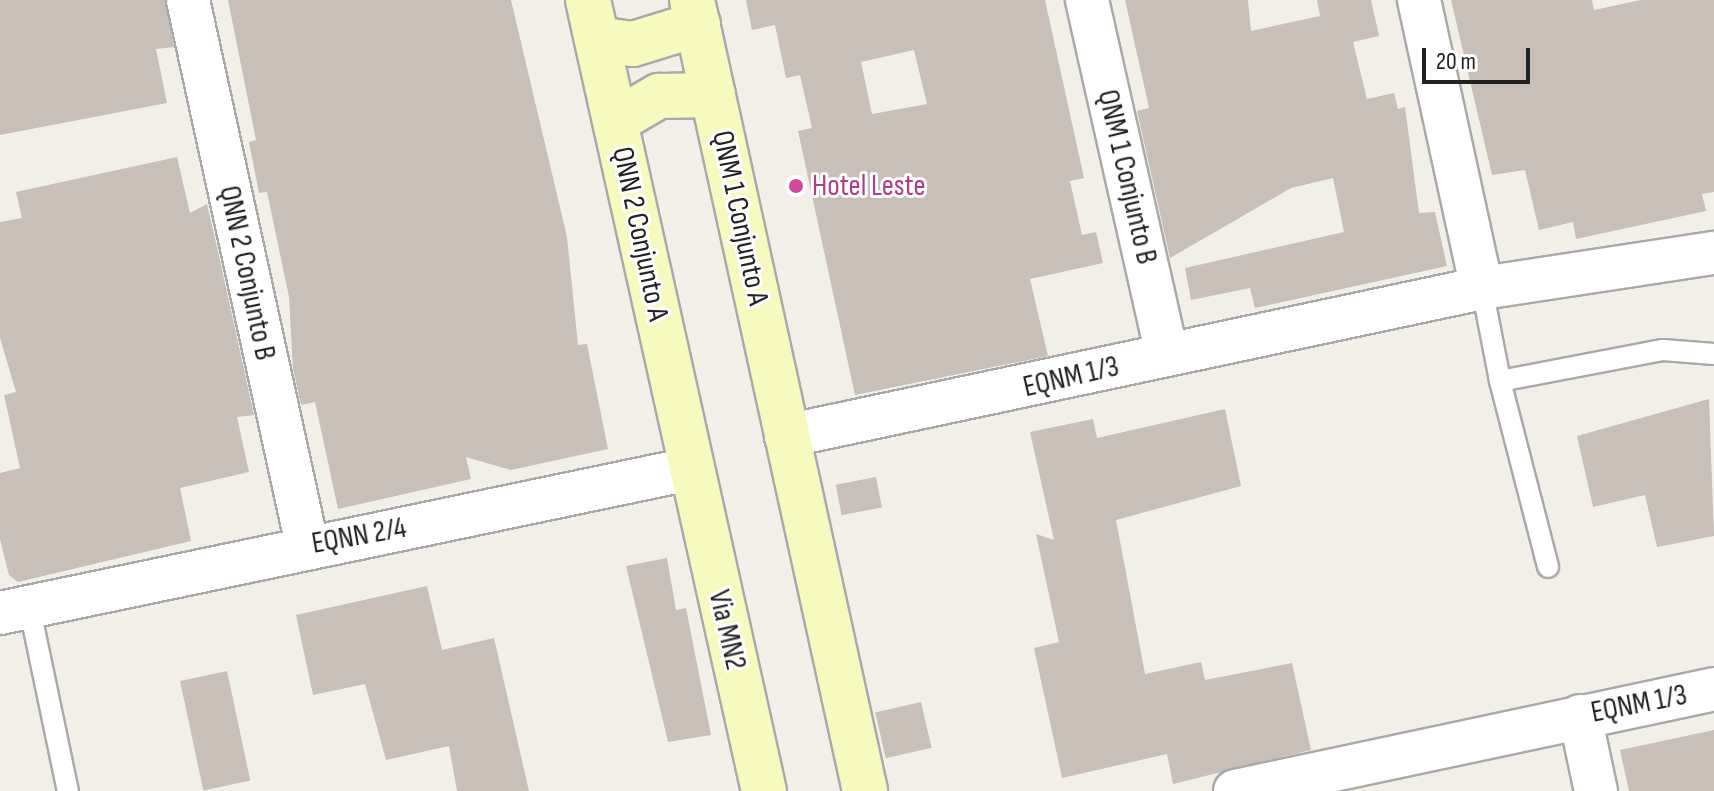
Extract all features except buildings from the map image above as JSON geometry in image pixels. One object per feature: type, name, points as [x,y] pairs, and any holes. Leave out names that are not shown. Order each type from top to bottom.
[{"type":"main road","points":[[592,20],[633,44],[695,12]]},
{"type":"main road","name":"QNM 1 Conjunto A","points":[[695,12],[786,436]]},
{"type":"main road","name":"QNN 2 Conjunto A","points":[[592,20],[689,469]]},
{"type":"main road","points":[[616,121],[659,96],[713,95]]},
{"type":"main road","points":[[786,436],[865,791]]},
{"type":"main road","name":"Via MN2","points":[[689,469],[764,791]]},
{"type":"street","name":"QNN 2 Conjunto B","points":[[188,0],[307,545]]},
{"type":"street","name":"QNM 1 Conjunto B","points":[[1087,0],[1167,354]]},
{"type":"street","points":[[1419,0],[1482,288]]},
{"type":"street","name":"EQNM 1/3","points":[[786,436],[1482,288],[1714,253]]},
{"type":"street","name":"EQNN 2/4","points":[[14,609],[307,545],[689,469]]},
{"type":"street","name":"EQNM 1/3","points":[[1249,789],[1714,689]]},
{"type":"street","points":[[1580,716],[1596,791]]},
{"type":"lane","points":[[1482,288],[1500,381],[1548,567]]},
{"type":"lane","points":[[1500,381],[1663,350],[1714,354]]},
{"type":"lane","name":"EQNN 2/4","points":[[14,609],[68,791]]},
{"type":"place","name":"Hotel Leste","points":[[796,186]]}]
